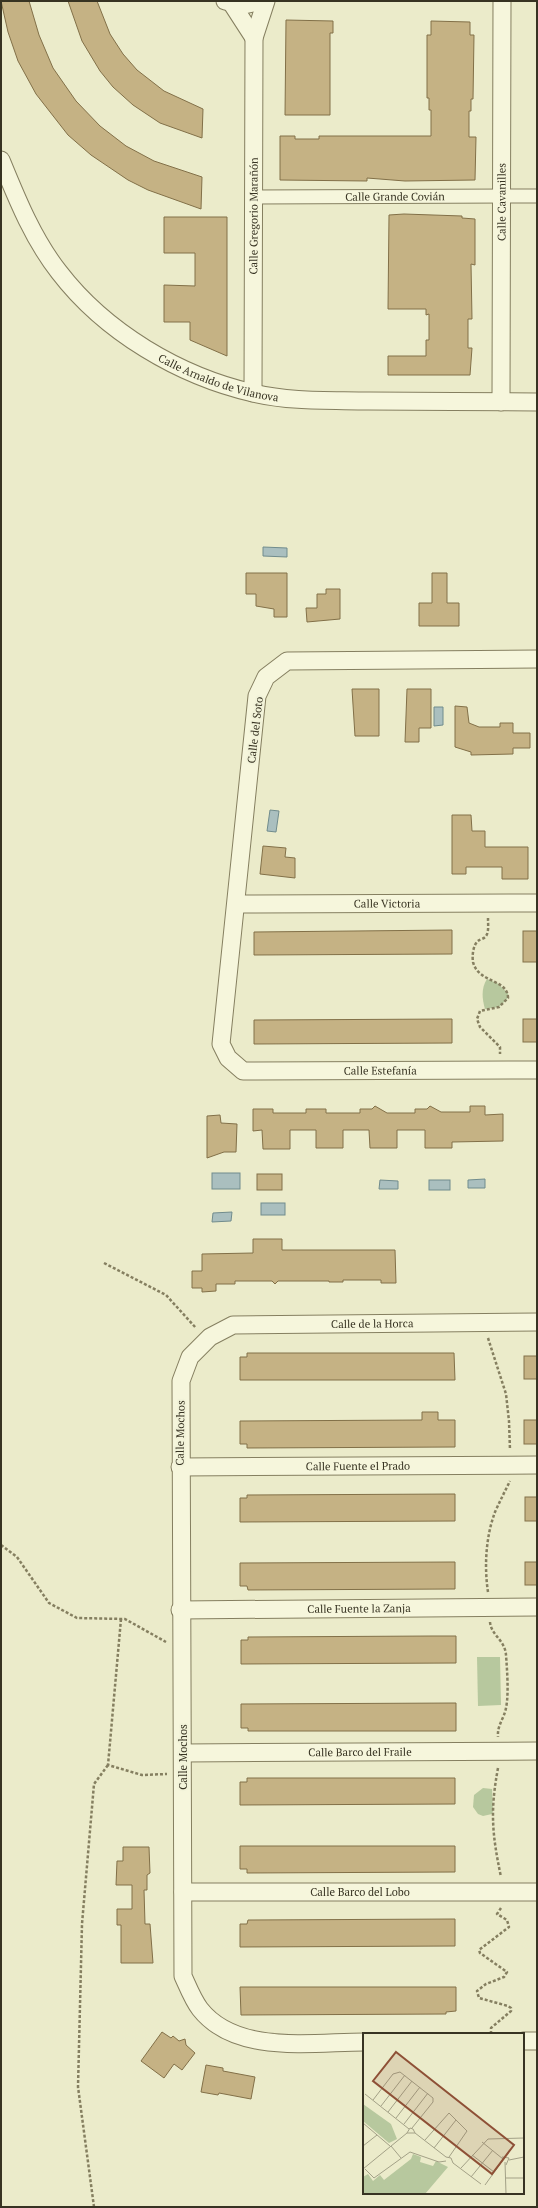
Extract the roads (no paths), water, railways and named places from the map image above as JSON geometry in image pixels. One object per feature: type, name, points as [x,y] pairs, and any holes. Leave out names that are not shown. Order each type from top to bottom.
[{"type":"street","points":[[228,3],[244,5],[262,1]]},
{"type":"street","name":"Calle Gregorio Marañón","points":[[253,393],[254,38],[266,1]]},
{"type":"street","name":"Calle Cavanilles","points":[[501,402],[502,1]]},
{"type":"street","points":[[228,3],[254,38]]},
{"type":"street","name":"Calle Arnaldo de Vilanova","points":[[1,160],[20,208],[59,272],[90,308],[126,336],[169,362],[219,383],[253,393],[299,400],[537,402]]},
{"type":"street","name":"Calle Grande Covián","points":[[253,197],[537,196]]},
{"type":"street","name":"Calle del Soto","points":[[228,1058],[221,1044],[237,904],[257,696],[266,677],[287,661],[537,659]]},
{"type":"street","name":"Calle Victoria","points":[[237,904],[537,903]]},
{"type":"street","name":"Calle Estefanía","points":[[228,1058],[243,1071],[537,1070]]},
{"type":"street","name":"Calle de la Horca","points":[[210,1337],[233,1325],[537,1322]]},
{"type":"street","name":"Calle Mochos","points":[[210,1337],[190,1357],[181,1381],[180,1610],[183,1753],[183,1976],[200,2008],[221,2028],[241,2038],[276,2042],[363,2042]]},
{"type":"street","name":"Calle Fuente el Prado","points":[[180,1467],[537,1465]]},
{"type":"street","name":"Calle Fuente la Zanja","points":[[180,1610],[537,1608]]},
{"type":"street","name":"Calle Barco del Fraile","points":[[183,1753],[537,1751]]},
{"type":"street","name":"Calle Barco del Lobo","points":[[183,1892],[537,1892]]},
{"type":"street","points":[[524,2041],[537,2041]]}]
